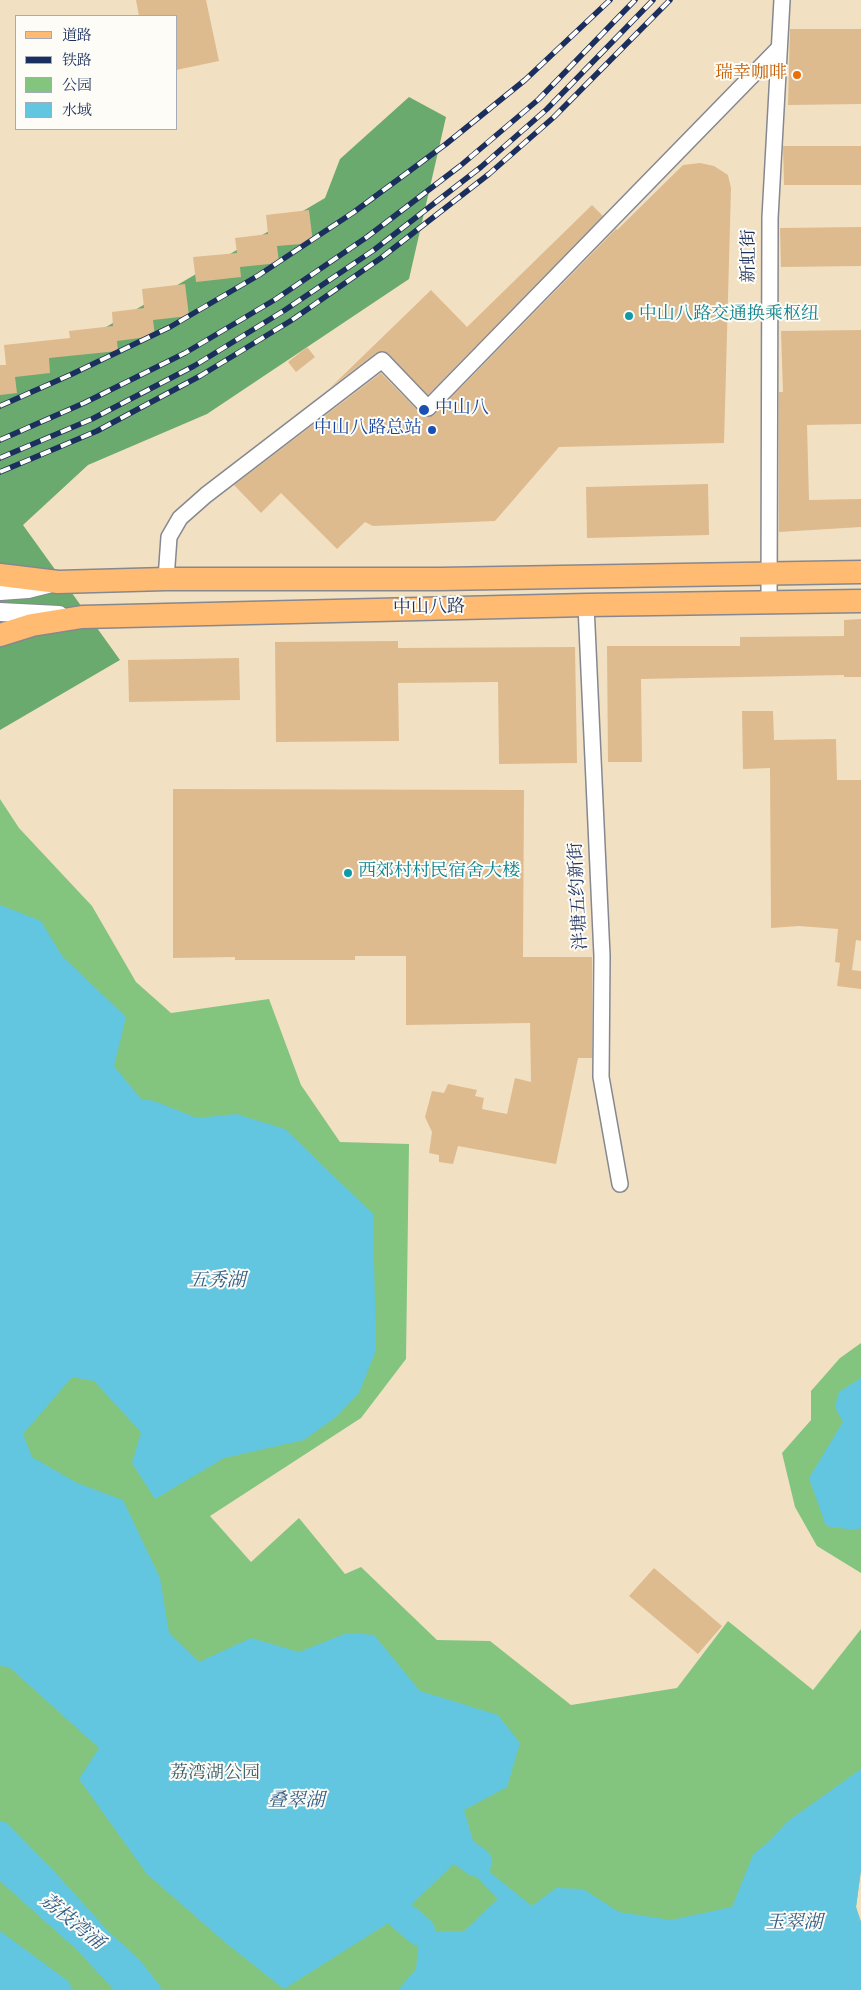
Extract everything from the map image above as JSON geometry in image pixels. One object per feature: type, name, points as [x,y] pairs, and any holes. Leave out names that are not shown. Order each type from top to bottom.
[{"type":"main road","name":"中山八路","points":[[0,575],[58,582],[440,579],[861,572]]},
{"type":"main road","name":"中山八路","points":[[0,635],[32,625],[82,617],[861,600]]},
{"type":"street","name":"新虹街","points":[[769,602],[770,218],[782,0]]},
{"type":"street","points":[[166,580],[169,536],[180,518],[206,495],[382,360],[428,408],[780,48]]},
{"type":"street","points":[[0,591],[28,589],[58,582]]},
{"type":"street","name":"泮塘五约新街","points":[[586,605],[602,956],[602,1077],[620,1184]]},
{"type":"street","points":[[0,612],[25,612],[82,617]]},
{"type":"green space","points":[[409,97],[446,117],[409,279],[207,414],[88,465],[23,525],[120,660],[0,730],[0,385],[101,330],[325,198],[340,159]]},
{"type":"green space","name":"荔湾湖公园","points":[[0,799],[19,828],[92,906],[136,982],[171,1013],[269,999],[301,1085],[340,1142],[409,1144],[406,1359],[361,1418],[210,1516],[251,1562],[299,1518],[345,1574],[361,1567],[437,1640],[490,1641],[571,1705],[677,1688],[728,1621],[813,1690],[861,1629],[861,1870],[856,1907],[861,1922],[861,1990],[0,1990]]},
{"type":"green space","points":[[861,1343],[861,1573],[817,1546],[795,1507],[782,1453],[811,1420],[811,1391],[840,1358]]},
{"type":"water","name":"五秀湖","points":[[0,905],[41,921],[62,956],[126,1017],[114,1066],[141,1099],[154,1101],[197,1118],[236,1114],[285,1129],[373,1214],[376,1350],[359,1393],[336,1417],[304,1440],[224,1458],[155,1499],[132,1463],[141,1432],[94,1381],[72,1377],[23,1434],[32,1457],[77,1483],[123,1500],[160,1578],[169,1633],[199,1662],[251,1638],[299,1652],[347,1633],[374,1635],[420,1691],[498,1715],[520,1743],[507,1787],[464,1810],[474,1844],[401,1915],[284,1989],[227,1944],[147,1874],[79,1779],[99,1748],[9,1667],[0,1666]]},
{"type":"water","points":[[861,1378],[861,1528],[854,1530],[826,1526],[809,1478],[843,1422],[835,1407],[839,1392]]},
{"type":"water","name":"玉翠湖","points":[[861,1769],[861,1870],[856,1907],[861,1922],[861,1990],[398,1990],[416,1969],[420,1931],[464,1931],[498,1899],[477,1877],[477,1862],[532,1906],[556,1888],[583,1889],[619,1912],[671,1920],[732,1907],[753,1855],[788,1821]]},
{"type":"water","name":"荔枝湾涌","points":[[0,1821],[7,1823],[109,1932],[140,1960],[163,1990],[114,1990],[77,1950],[0,1881]]},
{"type":"water","points":[[0,1931],[68,1981],[73,1990],[0,1990]]},
{"type":"building","points":[[136,0],[206,0],[219,61],[178,70],[178,15],[139,15]]},
{"type":"building","points":[[790,29],[861,29],[861,104],[788,105]]},
{"type":"building","points":[[783,146],[861,146],[861,185],[784,185]]},
{"type":"building","name":"中山八路交通换乘枢纽","points":[[700,163],[714,166],[728,175],[731,188],[724,443],[559,447],[495,521],[373,526],[365,522],[337,549],[281,493],[261,513],[234,485],[381,373],[422,415],[426,417],[434,415],[616,229],[683,165]]},
{"type":"building","points":[[592,205],[603,216],[428,395],[384,351],[376,353],[331,387],[431,290],[467,327]]},
{"type":"building","points":[[309,210],[313,243],[277,246],[279,263],[240,267],[241,277],[196,282],[193,257],[237,253],[235,238],[268,234],[266,215]]},
{"type":"building","points":[[861,227],[861,266],[781,267],[780,228]]},
{"type":"building","points":[[185,284],[189,316],[153,320],[155,336],[117,341],[118,351],[49,358],[50,373],[15,377],[17,393],[0,395],[0,365],[6,365],[4,345],[70,338],[69,331],[113,326],[112,312],[144,308],[142,289]]},
{"type":"building","points":[[861,330],[861,424],[807,425],[809,500],[861,499],[861,527],[779,532],[779,392],[783,392],[781,331]]},
{"type":"building","points":[[307,347],[315,357],[296,372],[288,362]]},
{"type":"building","points":[[708,484],[709,535],[587,538],[586,487]]},
{"type":"building","points":[[861,619],[861,677],[844,677],[844,675],[641,679],[642,762],[608,762],[607,646],[740,646],[740,637],[844,636],[844,620]]},
{"type":"building","points":[[398,641],[398,648],[575,647],[577,763],[499,764],[498,682],[398,683],[399,741],[276,742],[275,642]]},
{"type":"building","points":[[239,658],[240,700],[129,702],[128,660]]},
{"type":"building","points":[[742,711],[773,711],[774,740],[836,739],[837,780],[861,780],[861,941],[856,940],[852,970],[861,971],[861,989],[837,986],[840,963],[835,962],[838,929],[799,926],[771,928],[770,768],[743,769]]},
{"type":"building","name":"西郊村村民宿舍大楼","points":[[173,789],[524,790],[523,957],[592,957],[592,1058],[578,1058],[556,1164],[458,1146],[453,1164],[439,1162],[439,1155],[429,1153],[432,1132],[425,1117],[432,1091],[444,1093],[448,1084],[477,1090],[475,1096],[484,1098],[482,1109],[507,1114],[515,1078],[531,1082],[530,1023],[406,1025],[406,956],[355,956],[355,960],[235,960],[235,957],[173,958]]},
{"type":"building","points":[[654,1568],[722,1626],[698,1654],[629,1596]]},
{"type":"waterway","points":[[464,1853],[477,1862]]},
{"type":"waterway","points":[[401,1915],[420,1931]]},
{"type":"railway","points":[[0,406],[170,327],[259,275],[354,212],[446,144],[525,80],[610,0]]},
{"type":"railway","points":[[0,440],[84,403],[185,353],[276,299],[367,237],[460,166],[539,99],[635,0]]},
{"type":"railway","points":[[0,458],[92,419],[194,366],[285,310],[374,250],[481,167],[547,109],[653,0]]},
{"type":"railway","points":[[0,472],[97,431],[200,376],[292,320],[381,258],[489,174],[554,117],[670,0]]},
{"type":"place","name":"瑞幸咖啡","points":[[797,75]]},
{"type":"place","name":"中山八路交通换乘枢纽","points":[[629,316]]},
{"type":"place","name":"中山八","points":[[424,410]]},
{"type":"place","name":"中山八路总站","points":[[432,430]]},
{"type":"place","name":"西郊村村民宿舍大楼","points":[[348,873]]},
{"type":"water label","name":"叠翠湖","points":[[296,1803]]}]
